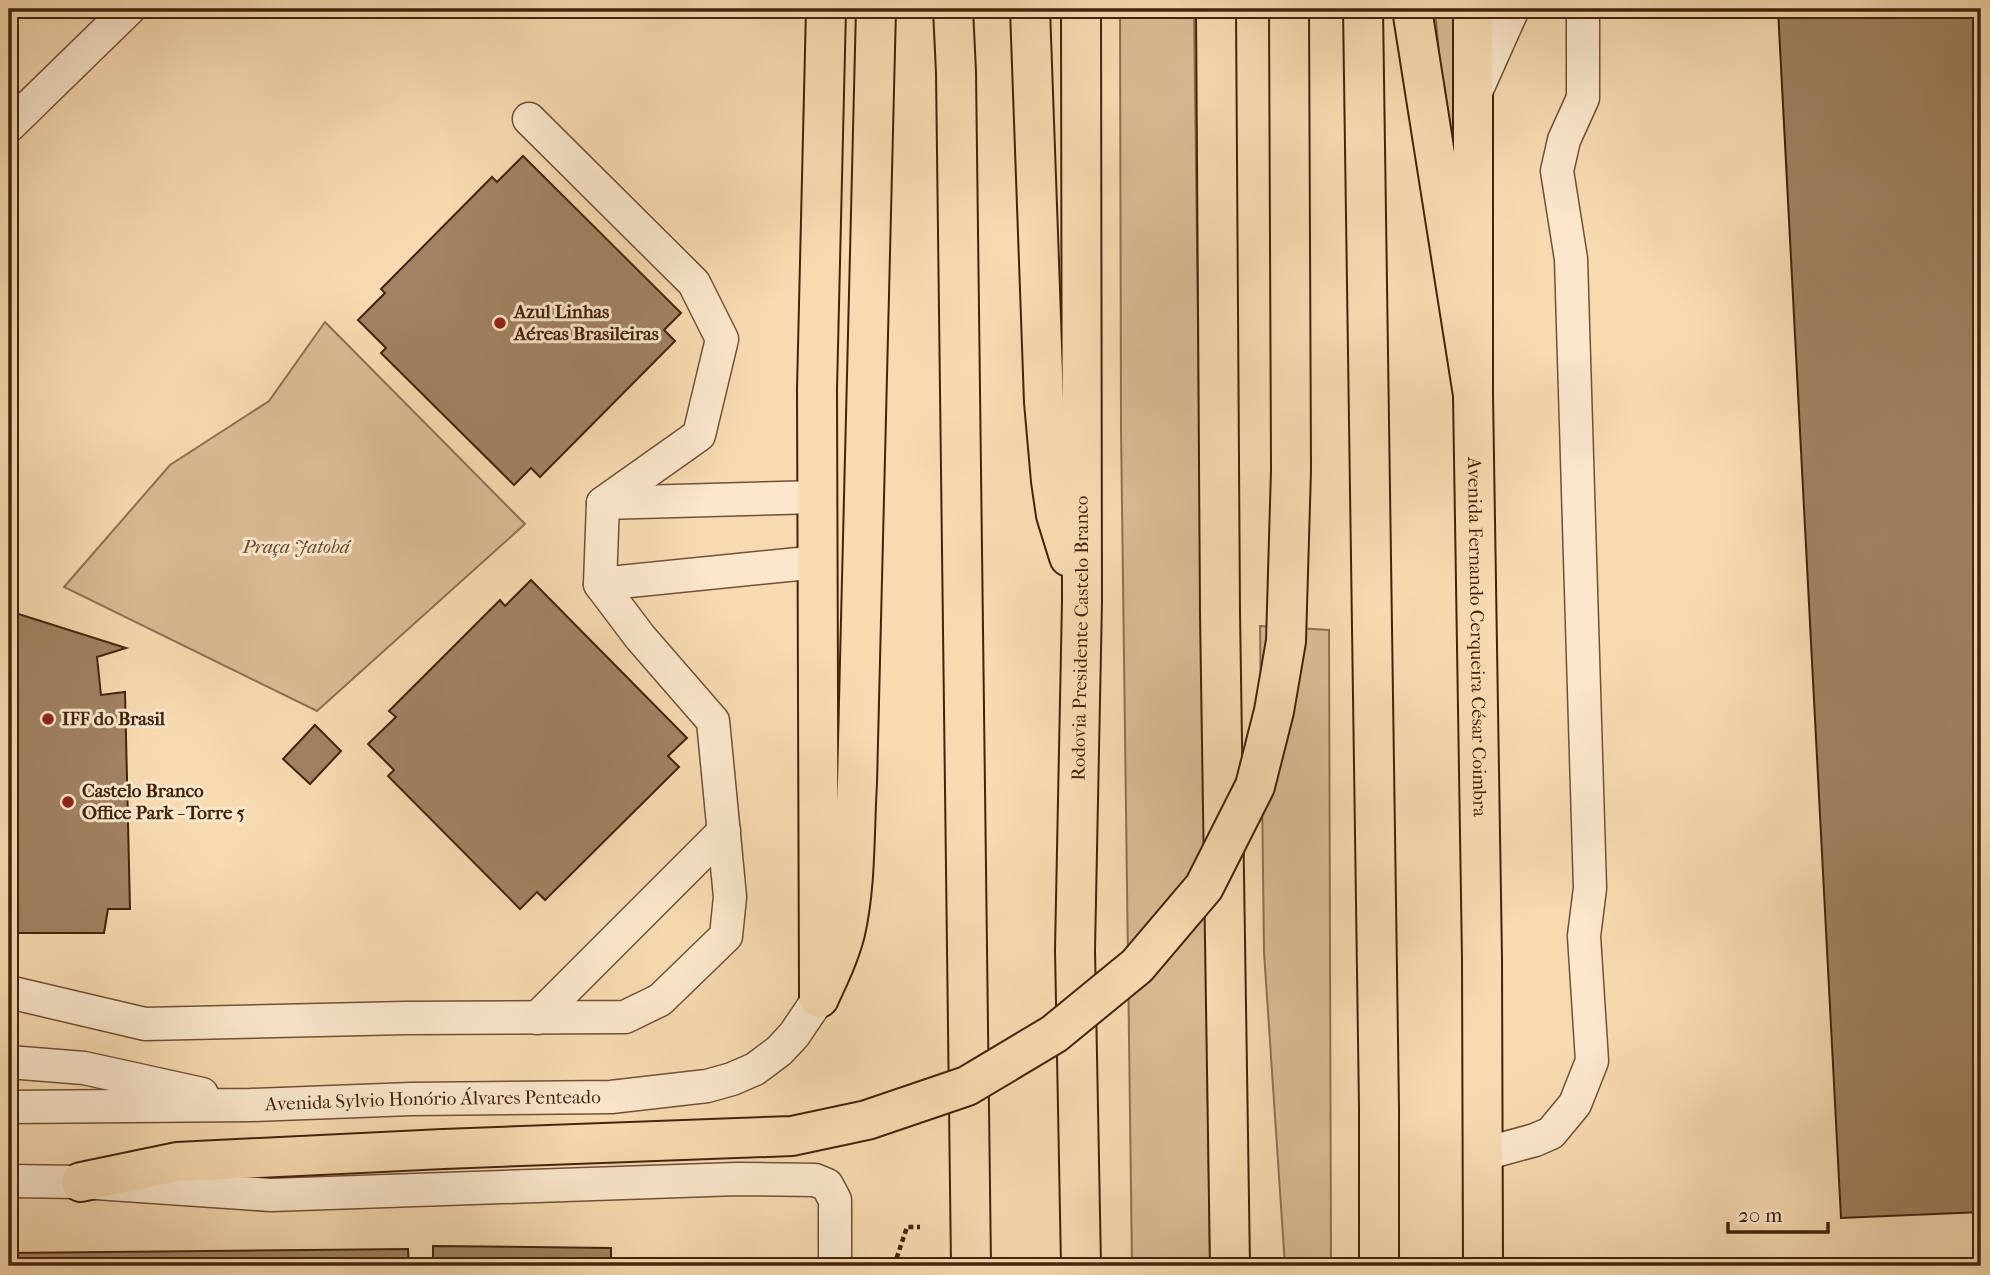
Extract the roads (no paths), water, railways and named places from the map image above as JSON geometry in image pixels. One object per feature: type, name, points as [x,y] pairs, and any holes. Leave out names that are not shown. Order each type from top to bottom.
[{"type":"main road","points":[[819,998],[817,389],[826,9]]},
{"type":"main road","points":[[819,998],[835,966],[851,899],[859,715],[876,9]]},
{"type":"main road","points":[[953,9],[971,1266]]},
{"type":"main road","points":[[1030,9],[1044,402],[1056,515],[1082,601]]},
{"type":"main road","name":"Rodovia Presidente Castelo Branco","points":[[1080,1266],[1075,950],[1082,601],[1081,9]]},
{"type":"main road","points":[[1216,9],[1220,612],[1230,1266]]},
{"type":"main road","points":[[81,1182],[177,1162],[792,1136],[867,1120],[967,1086],[1054,1034],[1137,966],[1204,887],[1255,786],[1274,711],[1286,640],[1291,470],[1289,9]]},
{"type":"main road","points":[[1363,9],[1379,1266]]},
{"type":"main road","points":[[1412,9],[1473,395]]},
{"type":"main road","name":"Avenida Fernando Cerqueira César Coimbra","points":[[1473,9],[1473,395],[1484,1154],[1483,1266]]},
{"type":"main road","points":[[1368,1266],[1379,1159]]},
{"type":"street","points":[[9,126],[129,9]]},
{"type":"street","points":[[1474,95],[1513,9]]},
{"type":"street","points":[[1484,1154],[1551,1133],[1575,1104],[1592,1062],[1584,936],[1590,888],[1571,259],[1557,171],[1564,139],[1583,98],[1583,9]]},
{"type":"street","points":[[528,119],[694,283],[722,339],[699,435],[603,503]]},
{"type":"street","points":[[603,503],[817,497]]},
{"type":"street","points":[[9,992],[145,1024],[405,1018],[625,1017],[660,1000],[726,936],[730,897],[713,721],[639,637],[600,584],[603,503]]},
{"type":"street","points":[[600,584],[818,562]]},
{"type":"street","points":[[537,1018],[724,831]]},
{"type":"street","name":"Avenida Sylvio Honório Álvares Penteado","points":[[9,1107],[611,1097],[707,1086],[755,1069],[779,1051],[794,1035],[819,998]]},
{"type":"street","points":[[9,1062],[84,1068],[251,1105]]},
{"type":"street","points":[[9,1181],[81,1182],[271,1195],[725,1179],[815,1180],[827,1185],[835,1200],[835,1266]]},
{"type":"place","name":"Azul Linhas Aéreas Brasileiras","points":[[500,323]]},
{"type":"place","name":"IFF do Brasil","points":[[48,719]]},
{"type":"place","name":"Castelo Branco Office Park - Torre 5","points":[[68,802]]},
{"type":"park label","name":"Praça Jatobá","points":[[296,547]]}]
